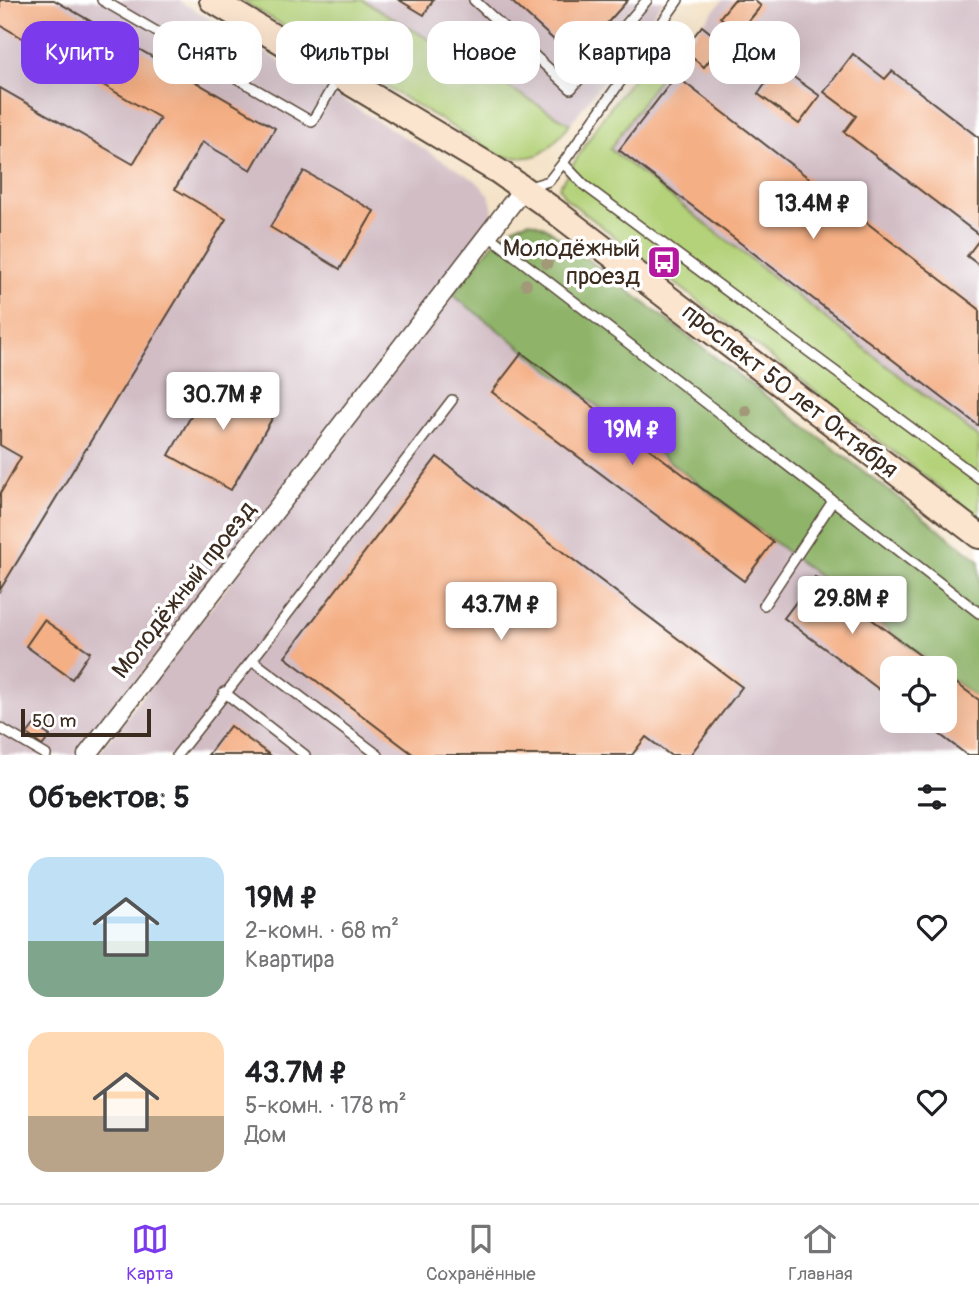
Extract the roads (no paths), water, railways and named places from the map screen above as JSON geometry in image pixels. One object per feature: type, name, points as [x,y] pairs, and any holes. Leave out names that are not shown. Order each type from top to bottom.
[{"type":"main road","name":"проспект 50 лет Октября","points":[[212,0],[276,39]]},
{"type":"main road","name":"проспект 50 лет Октября","points":[[350,84],[523,189],[979,536]]},
{"type":"street","name":"Молодёжный проезд","points":[[87,755],[523,189]]},
{"type":"lane","points":[[102,0],[312,122],[334,84]]},
{"type":"lane","points":[[474,0],[571,89],[647,0]]},
{"type":"lane","points":[[523,189],[549,181],[678,0]]},
{"type":"lane","points":[[563,163],[584,185],[979,478]]},
{"type":"lane","points":[[489,236],[979,613]]},
{"type":"lane","points":[[177,755],[452,400]]},
{"type":"lane","points":[[764,605],[833,501]]},
{"type":"lane","points":[[253,660],[378,755]]},
{"type":"lane","points":[[224,692],[305,755]]},
{"type":"lane","points":[[0,728],[46,755]]},
{"type":"place","name":"Молодёжный проезд","points":[[664,262]]}]
